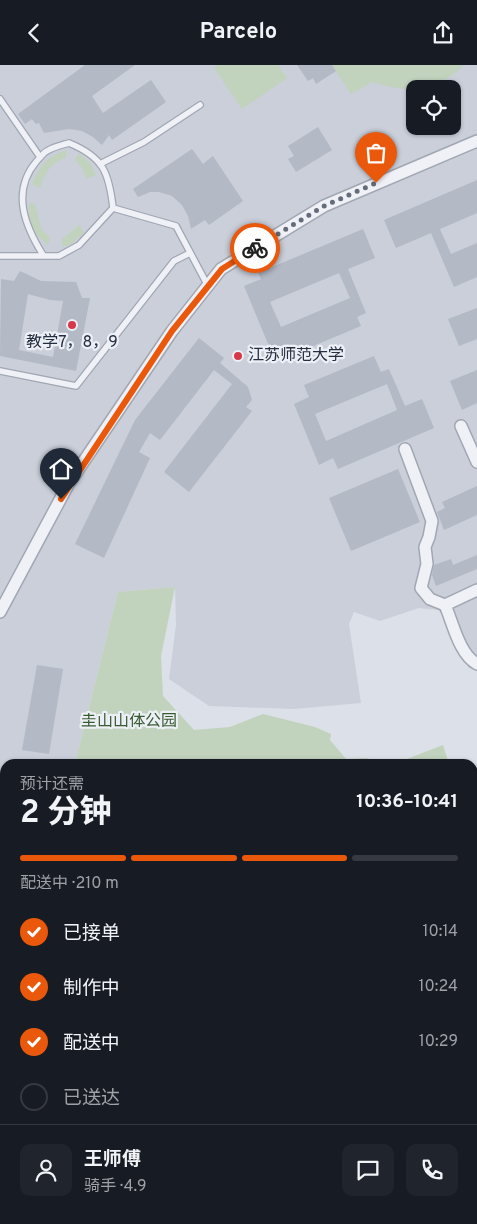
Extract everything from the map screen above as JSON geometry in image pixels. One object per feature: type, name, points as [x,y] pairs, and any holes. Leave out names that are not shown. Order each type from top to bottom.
[{"type":"street","points":[[0,612],[69,483],[172,331],[222,269],[324,206],[477,141]]},
{"type":"street","points":[[461,426],[477,463]]},
{"type":"street","points":[[405,449],[432,521],[430,537],[425,547],[427,564],[421,588],[430,599],[445,605],[464,651],[469,660],[477,664]]},
{"type":"street","points":[[445,605],[477,590]]},
{"type":"lane","points":[[0,99],[40,157]]},
{"type":"lane","points":[[100,164],[144,142],[200,105]]},
{"type":"lane","points":[[0,257],[59,256],[79,245],[113,208],[110,183],[100,164],[89,151],[69,143],[46,151],[40,157],[27,173],[21,195],[24,216],[32,238],[43,255]]},
{"type":"lane","points":[[113,208],[176,226],[208,286]]},
{"type":"lane","points":[[0,371],[76,386],[174,261],[190,253]]},
{"type":"shaded area","name":"江苏师范大学","points":[[0,65],[477,65],[477,670],[469,668],[445,618],[438,610],[419,608],[380,621],[354,612],[349,624],[361,703],[294,709],[209,706],[169,679],[176,625],[175,587],[118,592],[76,759],[0,759]]},
{"type":"green space","points":[[219,65],[278,65],[287,78],[242,109],[214,68]]},
{"type":"green space","points":[[332,65],[464,65],[444,80],[406,80],[406,89],[372,82],[351,94]]},
{"type":"green space","points":[[66,150],[66,158],[52,166],[46,173],[40,188],[32,184],[38,172],[49,158]]},
{"type":"green space","points":[[79,153],[90,163],[96,175],[87,179],[81,166],[75,160]]},
{"type":"green space","points":[[29,203],[35,204],[41,229],[50,237],[48,245],[32,227],[29,216]]},
{"type":"green space","points":[[79,225],[84,233],[70,245],[62,247],[62,239]]},
{"type":"green space","name":"圭山山体公园","points":[[175,587],[161,656],[163,696],[194,730],[230,727],[263,714],[315,727],[331,734],[330,740],[346,759],[76,759],[118,592]]},
{"type":"green space","points":[[443,745],[447,759],[407,759]]},
{"type":"building","points":[[85,65],[135,65],[92,96],[103,113],[151,80],[166,102],[112,140],[109,135],[102,145],[82,131],[69,129],[44,133],[39,123],[36,124],[32,119],[25,124],[18,114]]},
{"type":"building","points":[[297,65],[332,65],[336,71],[316,84],[313,78],[308,81]]},
{"type":"building","points":[[318,127],[332,150],[296,172],[288,159],[294,156],[288,146]]},
{"type":"building","points":[[192,149],[203,164],[213,156],[243,201],[209,225],[205,220],[191,229],[188,216],[182,205],[172,196],[159,192],[150,192],[138,197],[133,189]]},
{"type":"building","points":[[477,180],[477,213],[440,229],[451,254],[477,243],[477,277],[454,287],[431,233],[396,248],[384,220]]},
{"type":"building","points":[[363,229],[375,258],[348,269],[366,313],[357,317],[361,326],[292,355],[288,344],[271,351],[244,286],[261,279],[258,273]],"holes":[[[339,273],[350,298],[281,327],[270,302]]]},
{"type":"building","name":"教学7，8，9","points":[[20,271],[41,281],[76,282],[82,298],[90,298],[76,371],[0,356],[1,279],[14,281]],"holes":[[[28,294],[50,300],[63,301],[53,357],[19,350]]]},
{"type":"building","points":[[477,308],[477,339],[459,346],[448,319]]},
{"type":"building","points":[[199,338],[224,358],[220,363],[248,387],[252,400],[246,407],[252,411],[189,492],[164,472],[232,384],[214,370],[160,440],[150,433],[139,452],[150,458],[104,558],[75,544],[135,420]]},
{"type":"building","points":[[374,356],[381,372],[389,369],[405,406],[422,399],[434,428],[338,469],[333,458],[319,465],[294,404],[309,397],[304,385]],"holes":[[[387,384],[397,410],[326,441],[315,414]]]},
{"type":"building","points":[[477,370],[477,403],[462,410],[450,381]]},
{"type":"building","points":[[398,469],[420,522],[351,551],[329,498]]},
{"type":"building","points":[[477,486],[477,515],[444,530],[437,512],[445,508],[442,502]]},
{"type":"building","points":[[477,555],[477,569],[436,586],[432,575],[434,565],[451,559],[453,565]]},
{"type":"building","points":[[37,665],[63,669],[49,754],[22,750]]},
{"type":"way so far","points":[[255,248],[288,226],[324,206],[376,183]]},
{"type":"place","name":"教学7，8，9","points":[[72,325]]},
{"type":"place","name":"江苏师范大学","points":[[238,356]]},
{"type":"route","points":[[61,499],[69,483],[172,331],[222,269],[255,248]]}]
